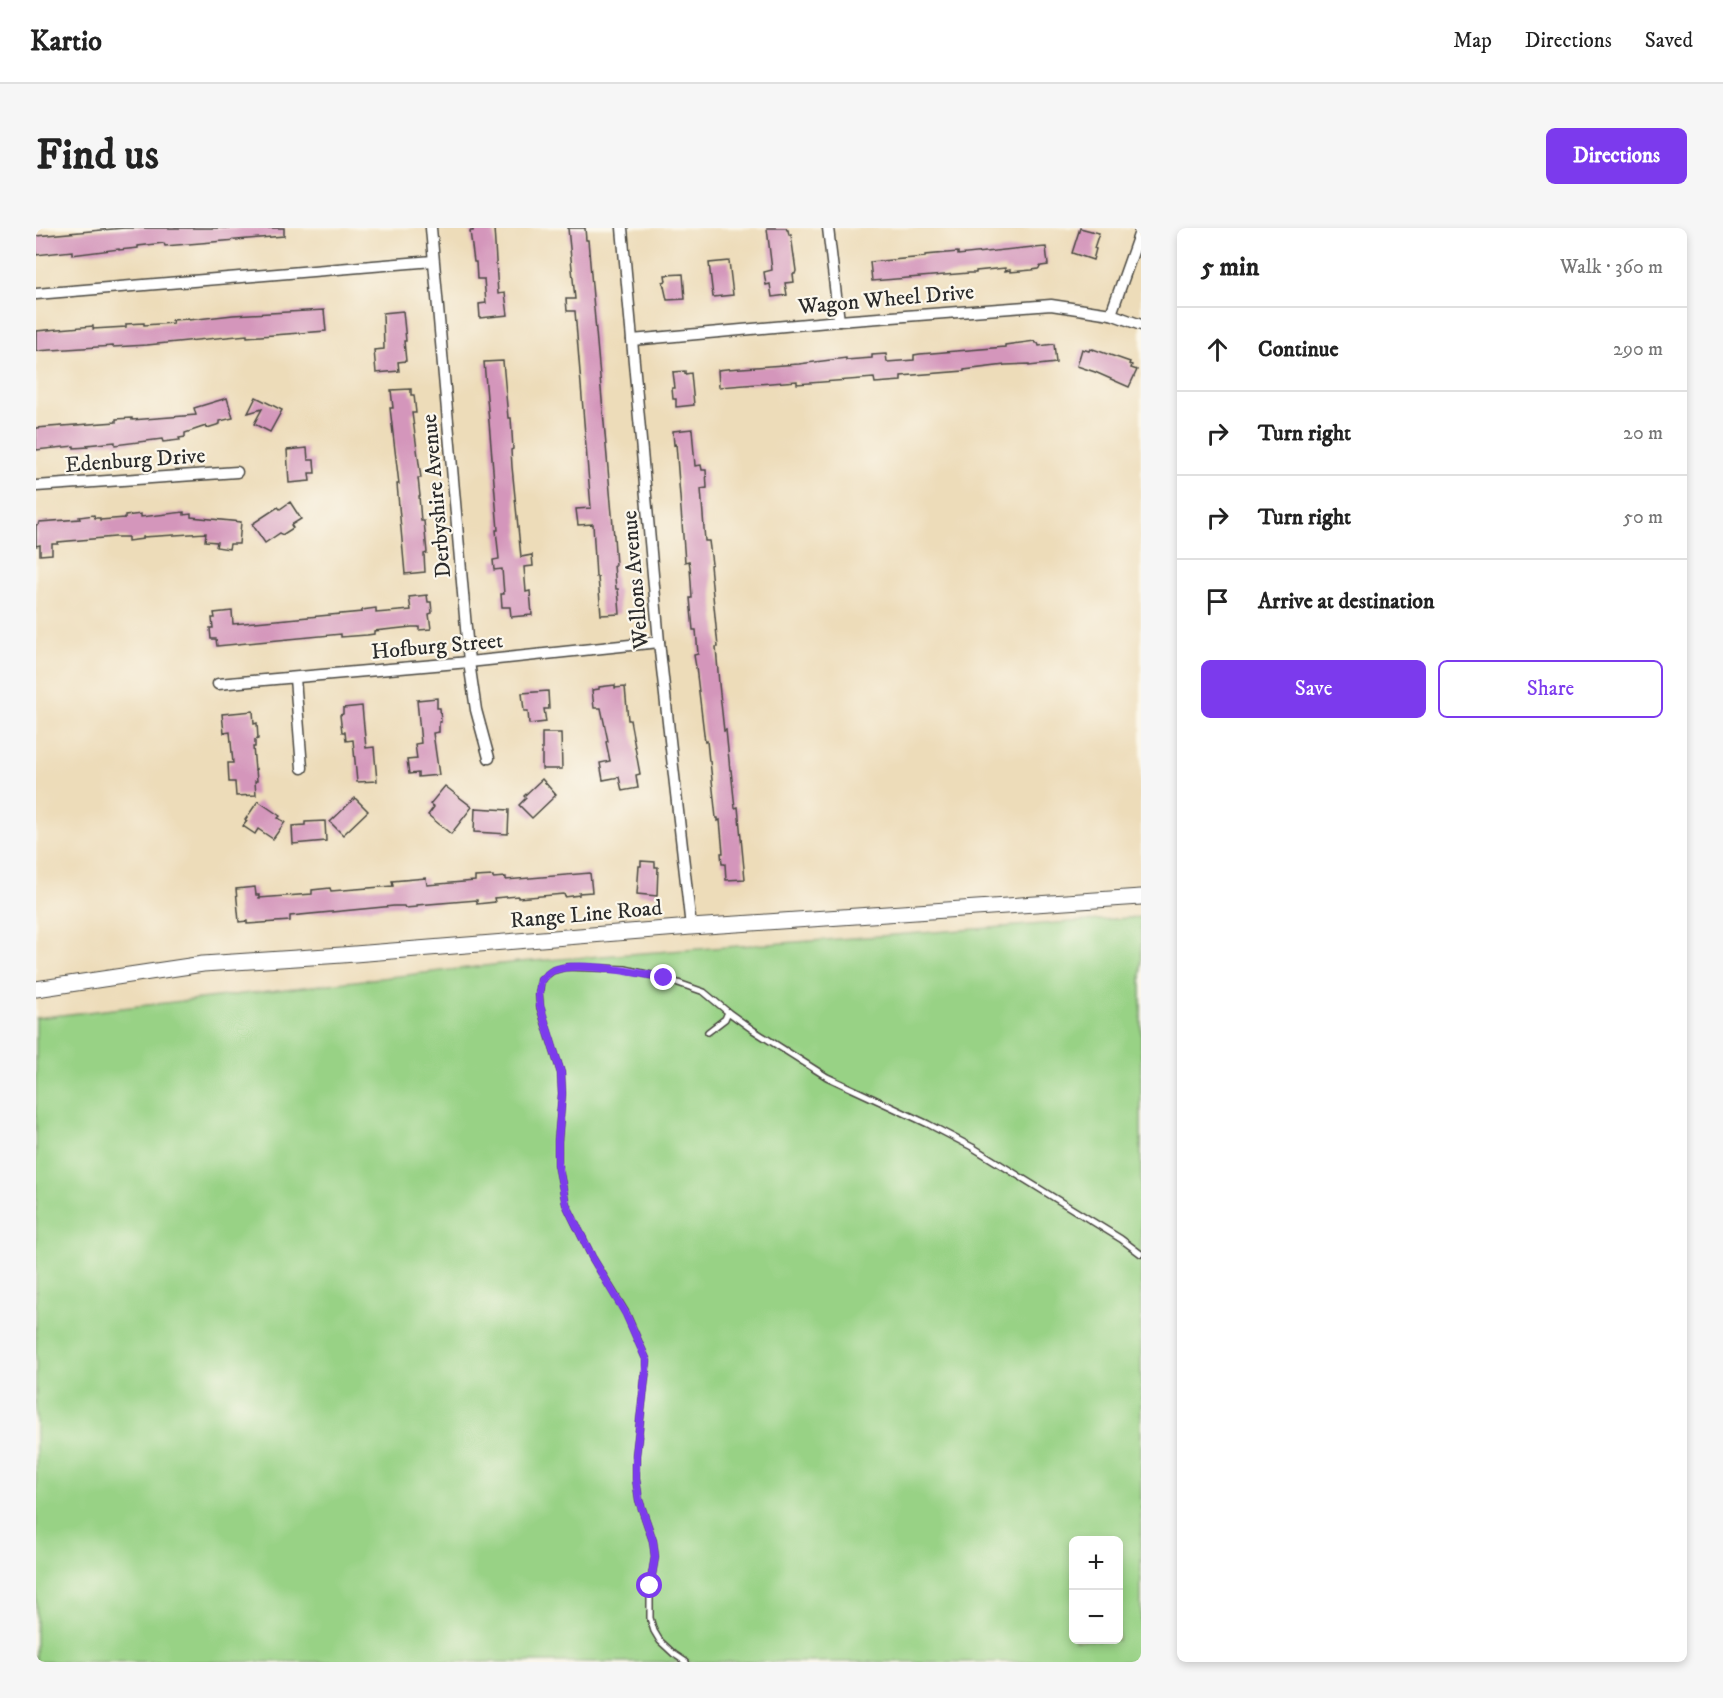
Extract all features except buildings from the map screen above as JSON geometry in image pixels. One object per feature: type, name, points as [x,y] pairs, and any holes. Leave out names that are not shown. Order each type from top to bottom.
[{"type":"street","name":"Derbyshire Avenue","points":[[431,228],[470,662],[476,710],[489,759]]},
{"type":"street","name":"Wellons Avenue","points":[[622,228],[659,642],[691,927]]},
{"type":"street","points":[[828,228],[839,321]]},
{"type":"street","points":[[1112,314],[1141,229]]},
{"type":"street","points":[[36,294],[433,261]]},
{"type":"street","name":"Wagon Wheel Drive","points":[[632,340],[1051,305],[1112,314],[1141,325]]},
{"type":"street","name":"Edenburg Drive","points":[[36,486],[237,472]]},
{"type":"street","name":"Hofburg Street","points":[[218,684],[470,662],[659,642]]},
{"type":"street","points":[[295,678],[302,768]]},
{"type":"street","name":"Range Line Road","points":[[36,989],[203,964],[342,956],[691,927],[1141,897]]},
{"type":"lane","points":[[686,1662],[660,1641],[650,1618],[650,1586],[655,1557],[653,1541],[639,1500],[636,1471],[647,1361],[626,1314],[592,1257],[566,1204],[558,1164],[561,1073],[540,1006],[541,980],[552,971],[566,967],[625,969],[664,978],[704,992],[753,1030],[827,1077],[972,1147],[1121,1239],[1141,1254]]},
{"type":"lane","points":[[708,1032],[725,1019],[728,1012]]},
{"type":"green space","points":[[1141,917],[1141,1662],[36,1662],[36,1018],[519,962]]},
{"type":"route","points":[[650,1586],[655,1557],[653,1541],[639,1500],[636,1479],[636,1455],[647,1361],[626,1314],[592,1257],[566,1204],[558,1164],[561,1073],[540,1006],[539,994],[541,980],[552,971],[566,967],[625,969],[664,978]]}]
